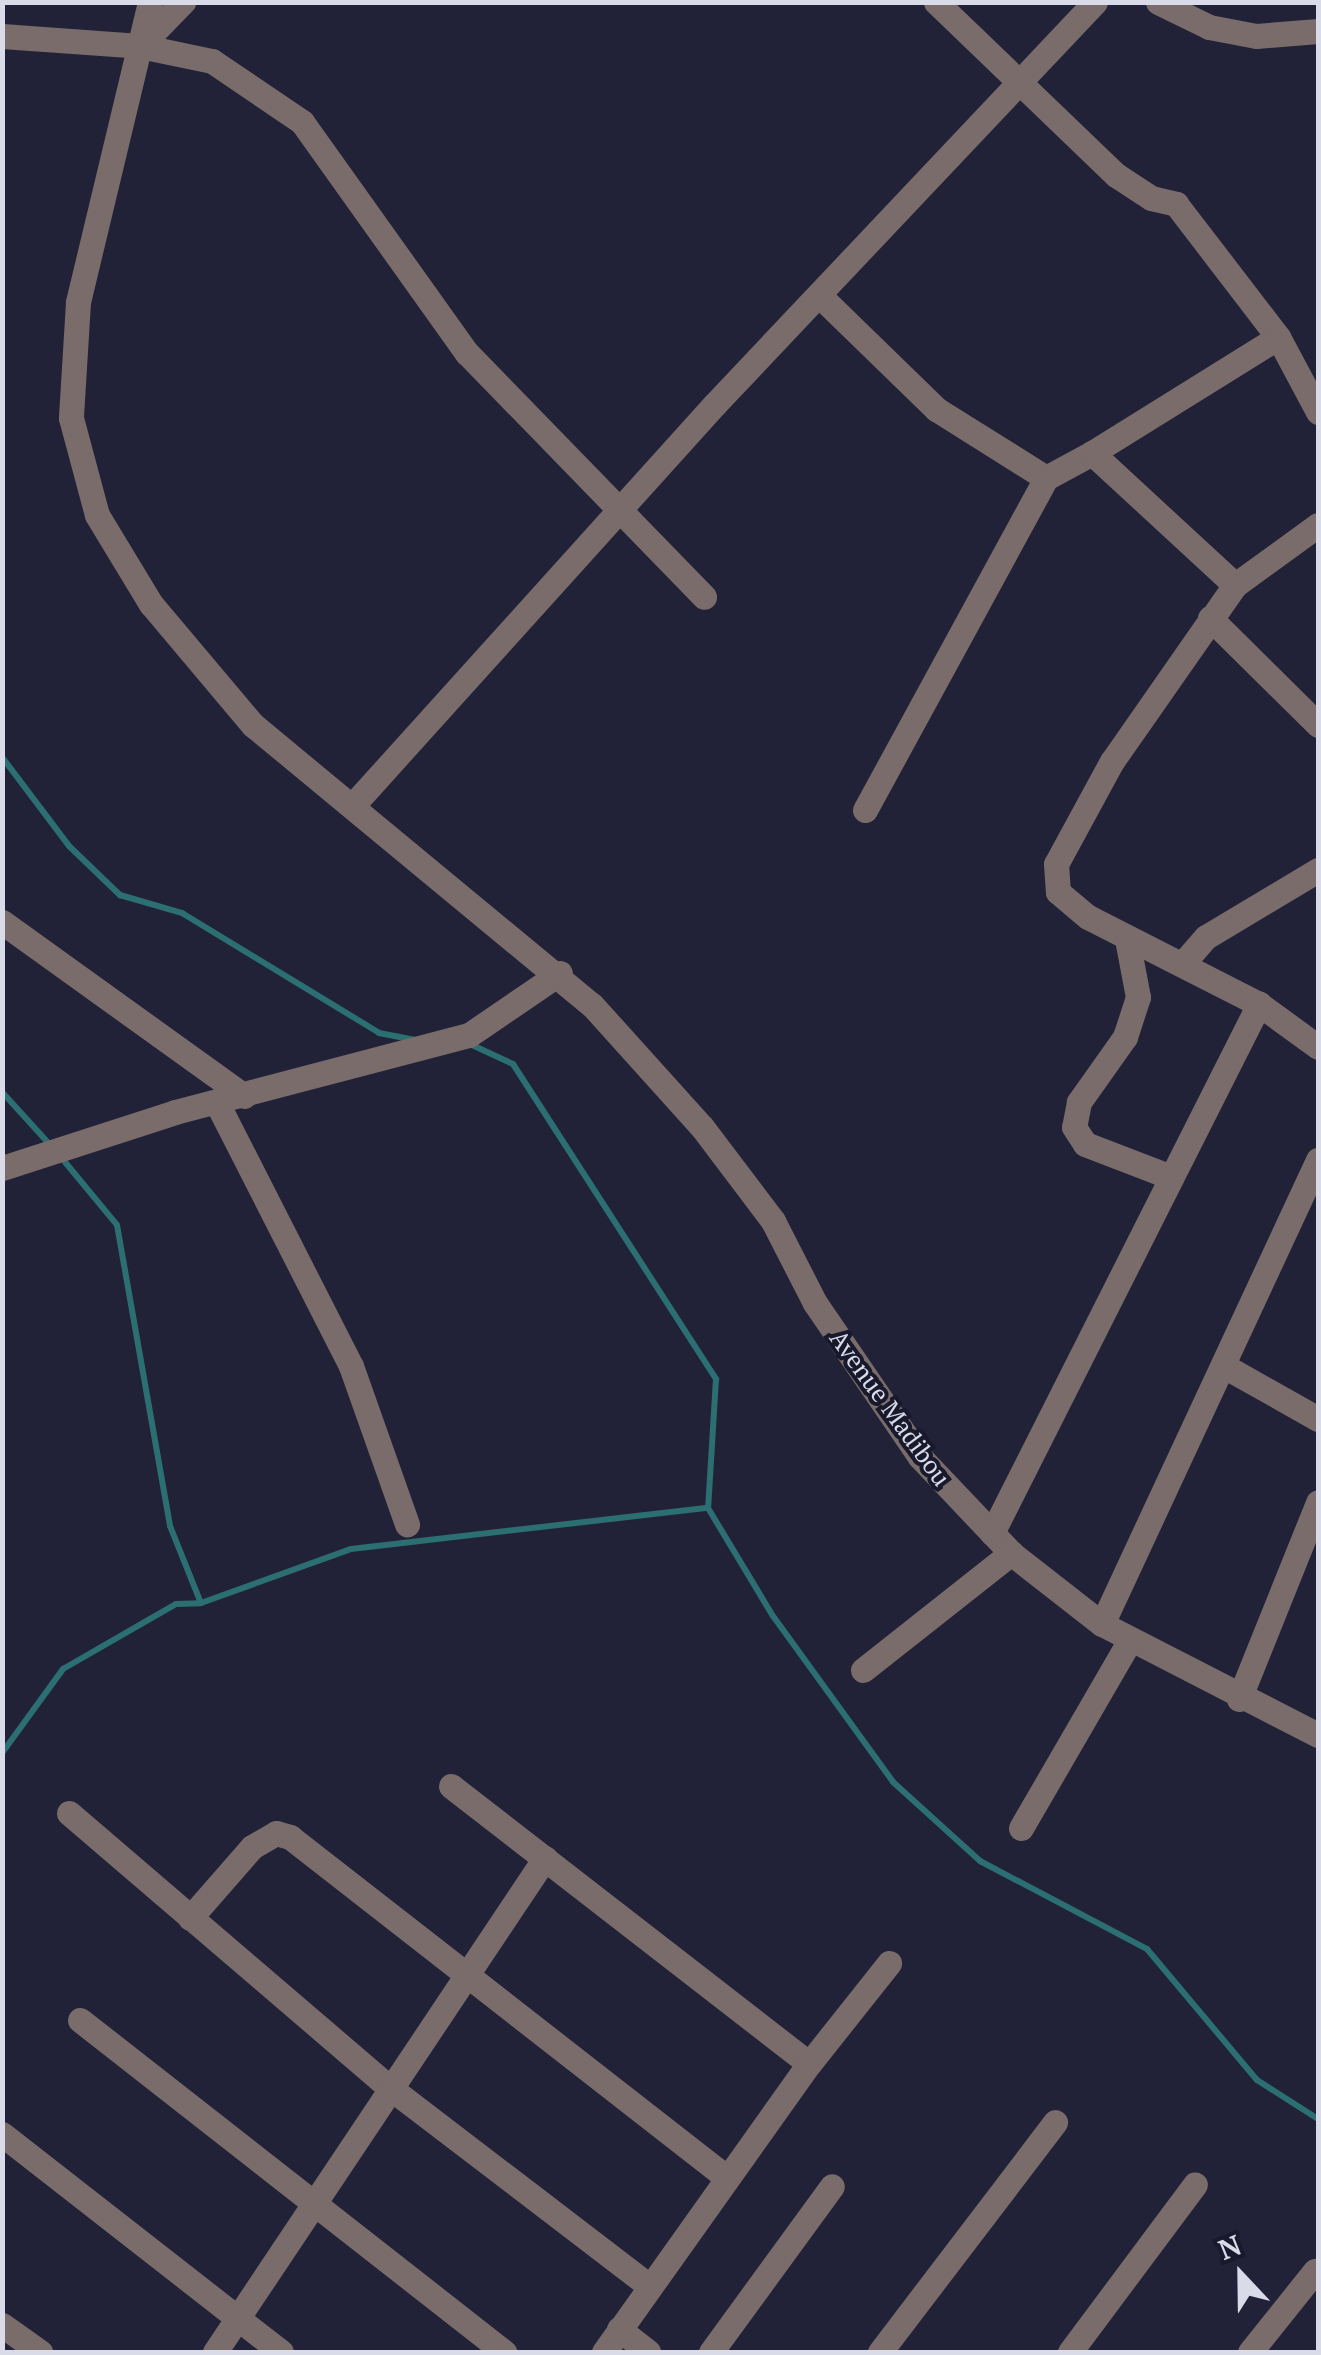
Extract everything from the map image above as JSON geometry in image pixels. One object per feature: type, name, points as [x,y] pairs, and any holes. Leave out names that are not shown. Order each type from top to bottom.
[{"type":"street","name":"Avenue Madibou","points":[[150,2],[78,302],[71,418],[82,472],[97,515],[151,604],[253,726],[560,972],[702,1127],[773,1221],[815,1304],[920,1457],[992,1533],[1102,1624],[1239,1700],[1318,1735]]},
{"type":"street","points":[[140,46],[183,2]]},
{"type":"street","points":[[936,2],[1015,85],[1116,175],[1151,198],[1176,204],[1278,337],[1318,412]]},
{"type":"street","points":[[352,805],[618,512],[1094,2]]},
{"type":"street","points":[[1158,2],[1209,27],[1256,36],[1318,31]]},
{"type":"street","points":[[2,36],[140,46],[212,61],[302,122],[466,354],[704,598]]},
{"type":"street","points":[[821,297],[936,409],[1046,478]]},
{"type":"street","points":[[865,810],[1046,478],[1278,337]]},
{"type":"street","points":[[1092,453],[1235,584]]},
{"type":"street","points":[[1318,525],[1235,584],[1112,761],[1056,864],[1058,892],[1127,939],[1184,962],[1259,1004],[1318,1047]]},
{"type":"street","points":[[1210,618],[1318,725]]},
{"type":"street","points":[[1184,962],[1206,937],[1318,870]]},
{"type":"street","points":[[2,922],[244,1096]]},
{"type":"street","points":[[1127,939],[1138,997],[1125,1037],[1080,1102],[1074,1127],[1085,1144],[1171,1177]]},
{"type":"street","points":[[2,1168],[216,1103],[469,1035],[560,972]]},
{"type":"street","points":[[992,1533],[1259,1004]]},
{"type":"street","points":[[216,1103],[351,1366],[407,1524]]},
{"type":"street","points":[[1102,1624],[1318,1160]]},
{"type":"street","points":[[1224,1366],[1318,1418]]},
{"type":"street","points":[[1239,1700],[1318,1502]]},
{"type":"street","points":[[863,1670],[1012,1552]]},
{"type":"street","points":[[1022,1828],[1130,1640]]},
{"type":"street","points":[[451,1786],[809,2064]]},
{"type":"street","points":[[69,1813],[388,2086],[649,2286]]},
{"type":"street","points":[[190,1918],[252,1847],[276,1833],[290,1837],[726,2177]]},
{"type":"street","points":[[215,2352],[388,2086],[544,1858]]},
{"type":"street","points":[[604,2352],[726,2177],[889,1963]]},
{"type":"street","points":[[80,2020],[504,2352]]},
{"type":"street","points":[[880,2352],[1055,2122]]},
{"type":"street","points":[[2,2134],[281,2352]]},
{"type":"street","points":[[1070,2352],[1195,2184]]},
{"type":"street","points":[[711,2352],[832,2186]]},
{"type":"street","points":[[1250,2352],[1314,2271]]},
{"type":"street","points":[[2,2325],[40,2352]]},
{"type":"street","points":[[620,2330],[648,2352]]},
{"type":"waterway","points":[[2,757],[69,846],[120,895],[182,913],[379,1033],[415,1040]]},
{"type":"waterway","points":[[472,1045],[513,1064],[716,1379],[708,1508],[773,1616],[893,1782],[980,1861],[1147,1949],[1257,2080],[1318,2119]]},
{"type":"waterway","points":[[2,1092],[52,1147]]},
{"type":"waterway","points":[[60,1156],[117,1225],[170,1526],[201,1603],[351,1549],[708,1508]]},
{"type":"waterway","points":[[2,1753],[63,1669],[176,1604],[201,1603]]}]
